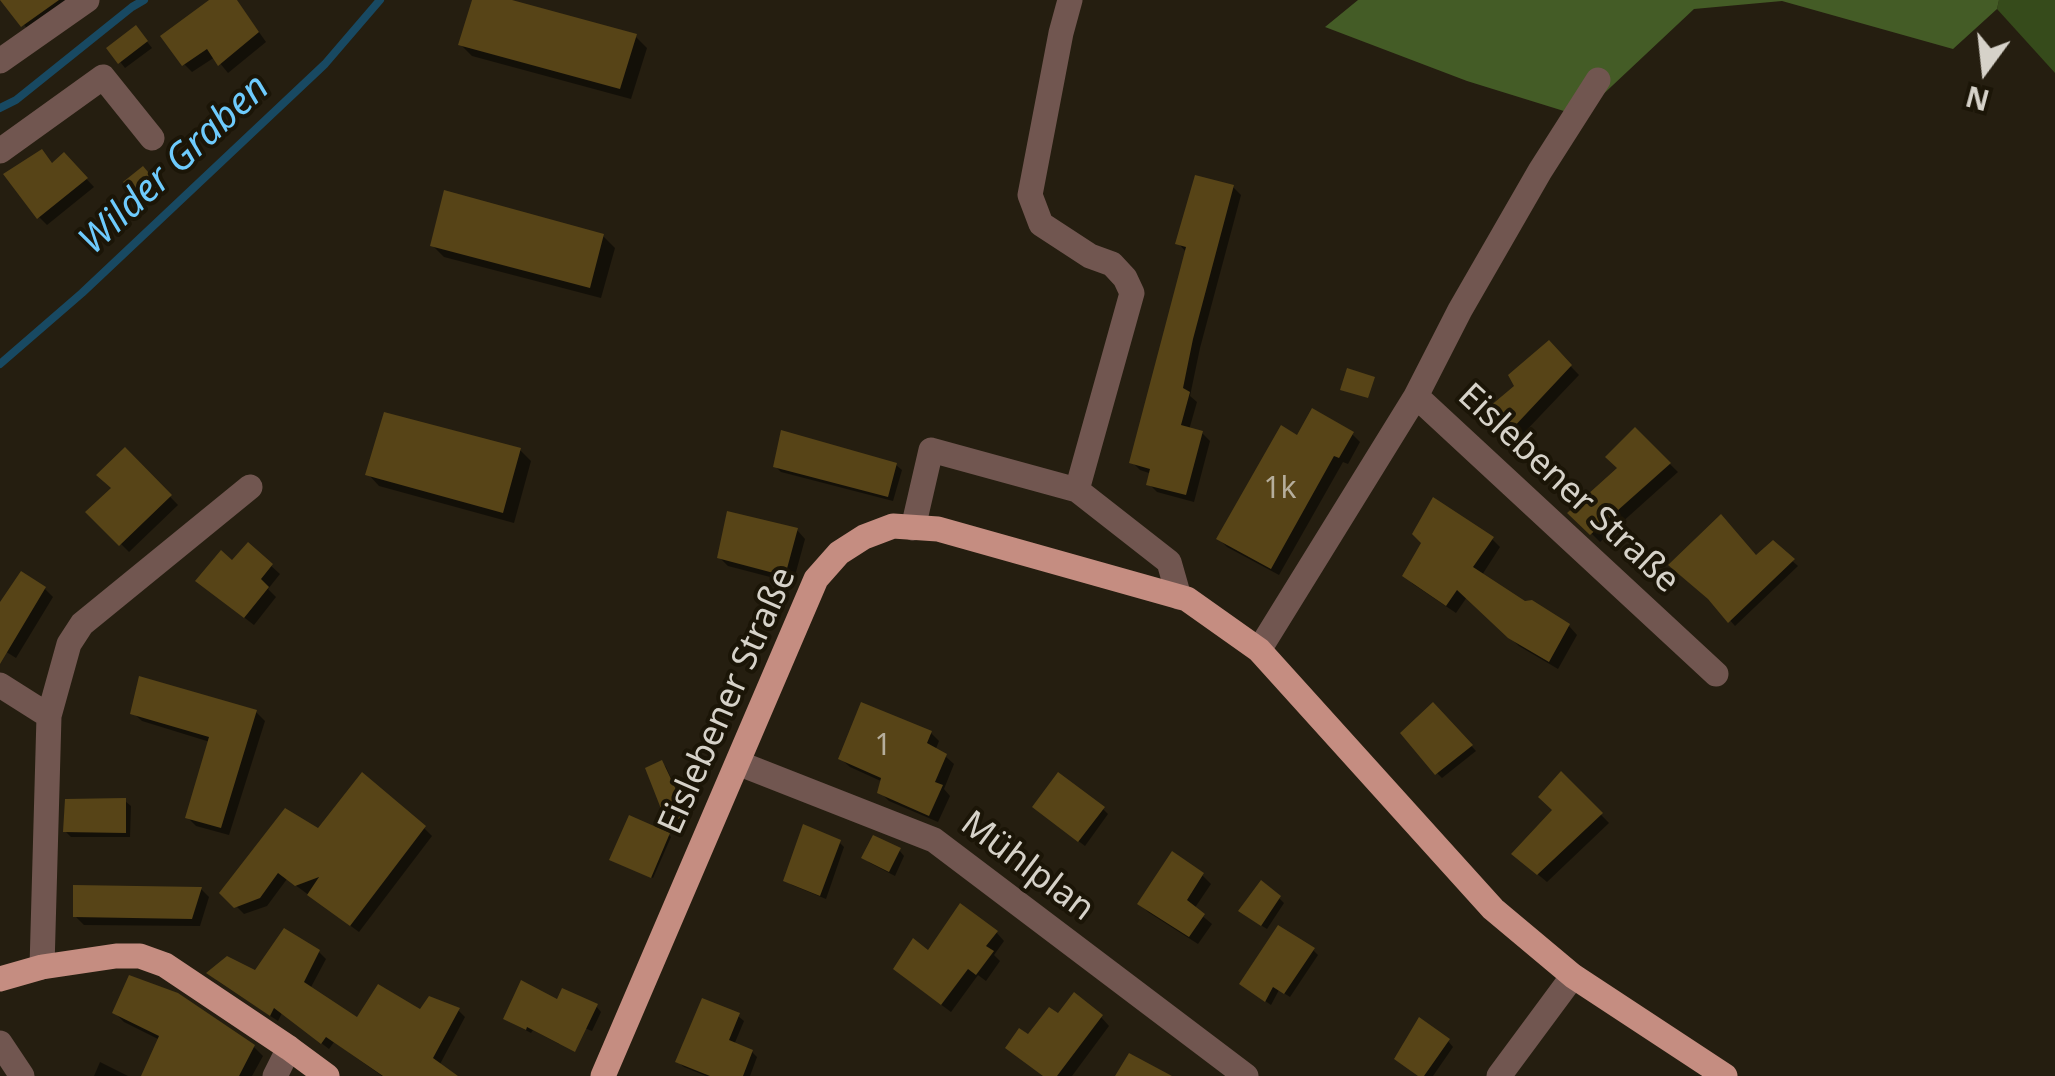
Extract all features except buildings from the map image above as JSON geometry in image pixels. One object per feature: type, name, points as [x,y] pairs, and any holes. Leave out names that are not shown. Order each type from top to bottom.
[{"type":"main road","name":"Eislebener Straße","points":[[604,1076],[816,578],[839,554],[864,537],[893,526],[938,530],[1188,600],[1259,650],[1493,909],[1573,976],[1726,1076]]},
{"type":"main road","points":[[0,978],[42,967],[140,956],[165,965],[327,1076]]},
{"type":"street","points":[[0,61],[87,0]]},
{"type":"street","points":[[1070,0],[1030,195],[1040,224],[1090,256],[1112,264],[1132,292],[1077,490]]},
{"type":"street","points":[[0,151],[103,78],[152,138]]},
{"type":"street","points":[[1416,396],[1540,171],[1598,80]]},
{"type":"street","name":"Eislebener Straße","points":[[1259,650],[1416,396],[1716,674]]},
{"type":"street","points":[[913,528],[931,450],[1077,490],[1169,562],[1179,597]]},
{"type":"street","points":[[42,967],[49,716],[69,644],[82,624],[250,486]]},
{"type":"street","points":[[0,685],[49,716]]},
{"type":"street","name":"Mühlplan","points":[[738,762],[934,840],[1246,1076]]},
{"type":"street","points":[[1499,1076],[1573,976]]},
{"type":"street","points":[[0,1043],[22,1076]]},
{"type":"street","points":[[275,1076],[289,1048]]},
{"type":"green space","points":[[1358,0],[1999,0],[1997,9],[1953,49],[1782,1],[1694,9],[1580,116],[1467,81],[1325,27]]},
{"type":"green space","points":[[1999,0],[2055,0],[2055,73],[1997,9]]},
{"type":"waterway","points":[[0,108],[16,100],[144,0]]},
{"type":"waterway","name":"Wilder Graben","points":[[0,364],[82,293],[325,64],[380,0]]}]
